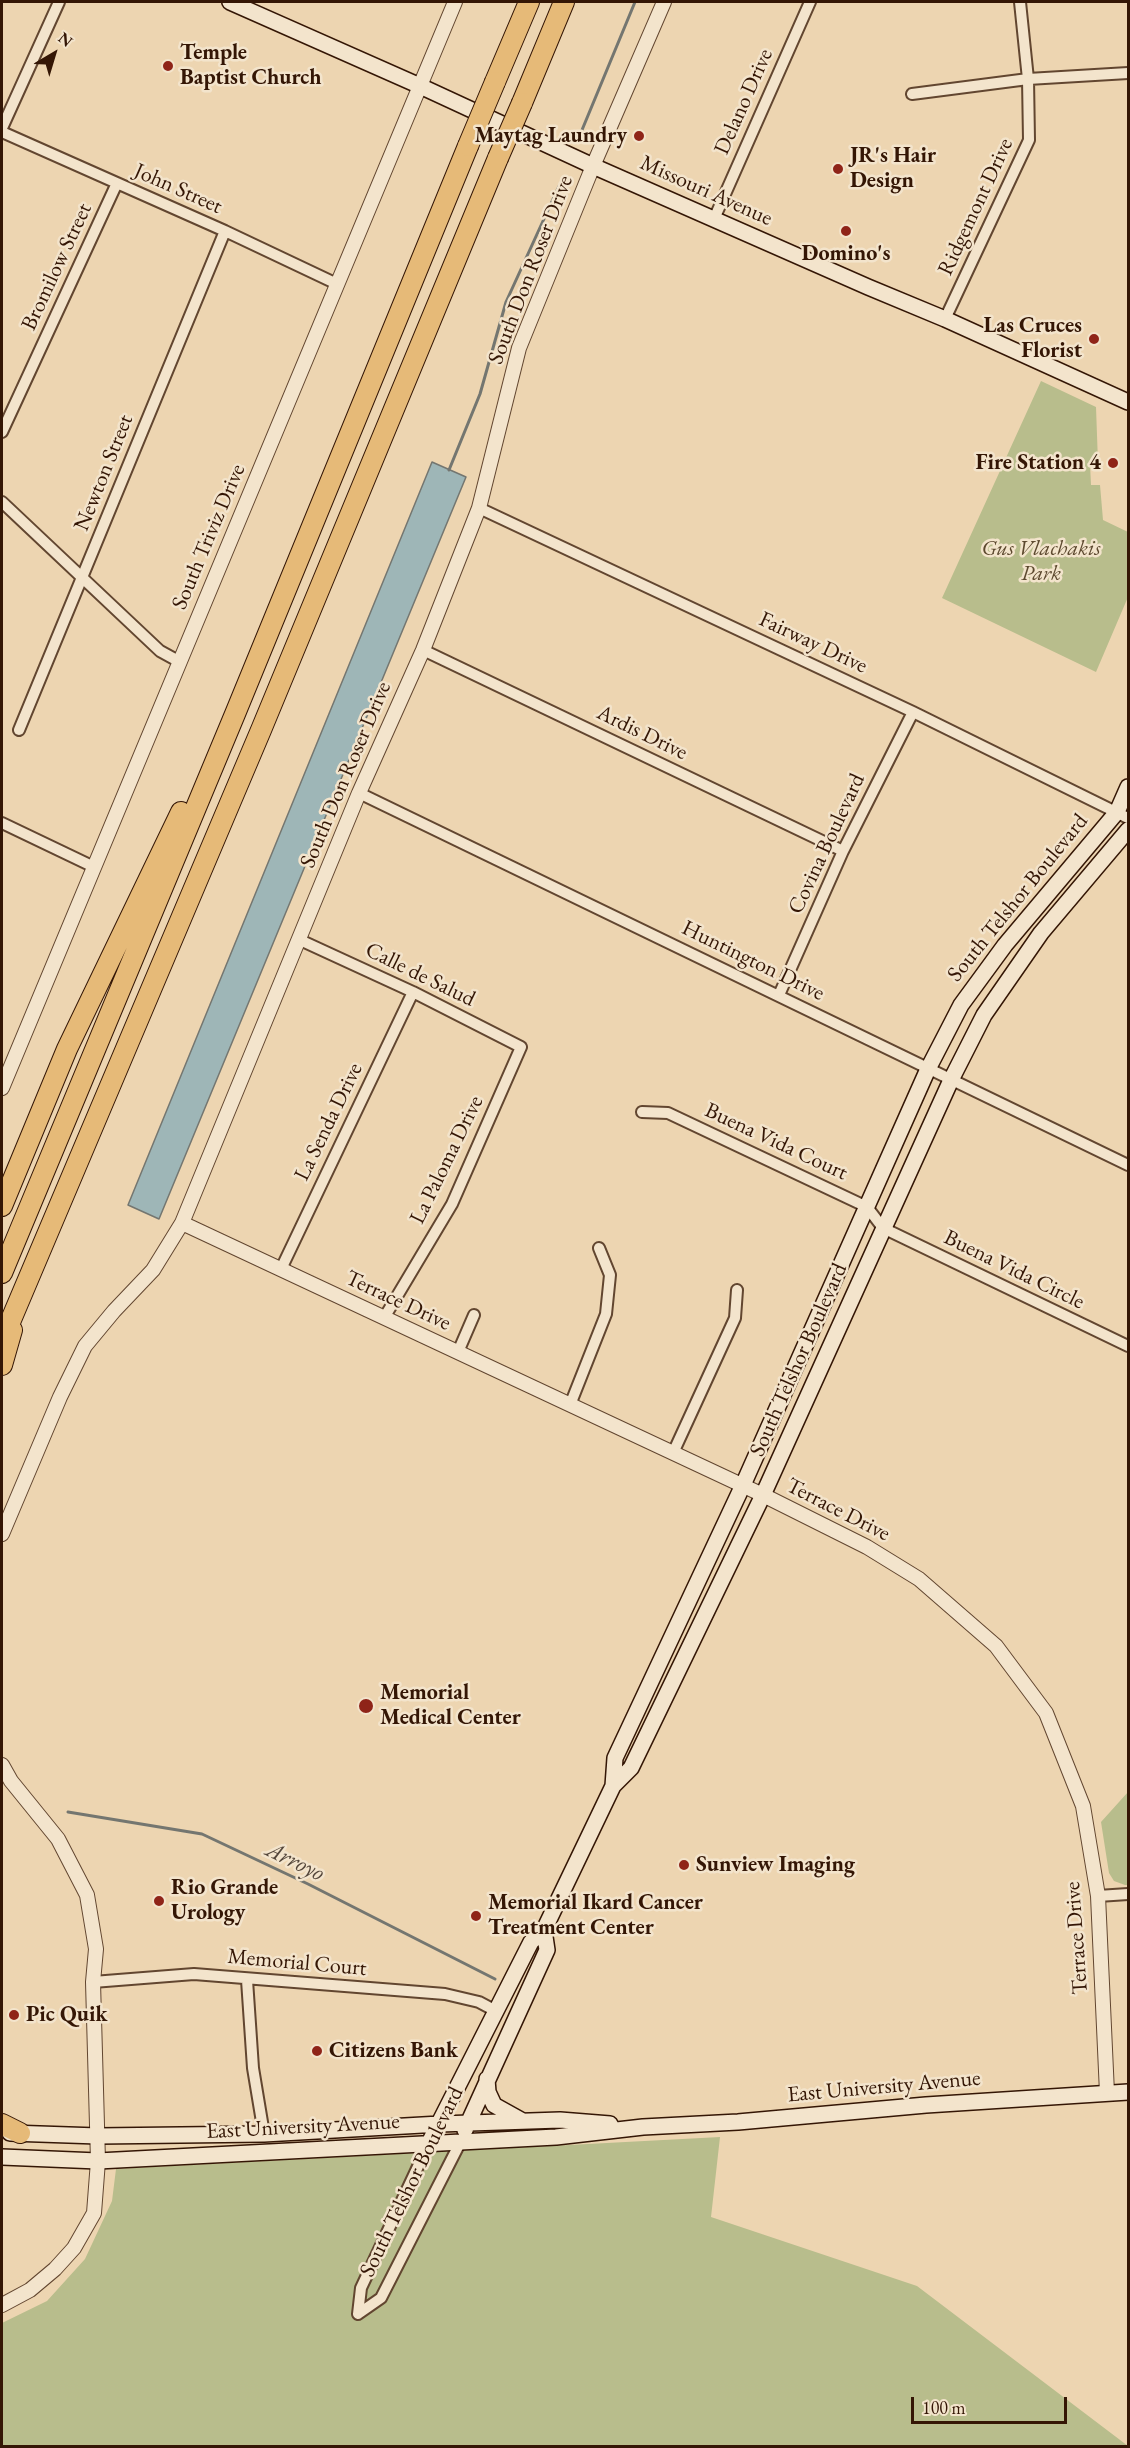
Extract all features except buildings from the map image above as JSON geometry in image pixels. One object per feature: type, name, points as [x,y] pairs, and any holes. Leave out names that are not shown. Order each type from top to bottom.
[{"type":"highway","points":[[2,1273],[529,2]]},
{"type":"highway","points":[[2,1341],[261,730],[564,2]]},
{"type":"highway","points":[[2,1206],[67,1049],[268,634]]},
{"type":"highway","points":[[2,1365],[30,1273]]},
{"type":"highway","points":[[2,2124],[11,2133]]},
{"type":"main road","name":"Missouri Avenue","points":[[230,2],[593,166],[868,287],[945,318],[1128,402]]},
{"type":"main road","name":"South Telshor Boulevard","points":[[613,1786],[615,1758],[743,1485],[928,1069],[961,1005],[1005,945],[1123,815],[1128,787]]},
{"type":"main road","name":"South Telshor Boulevard","points":[[429,2143],[531,1942],[544,1930],[613,1786],[631,1768],[763,1495],[951,1080],[984,1015],[1041,933],[1128,830]]},
{"type":"main road","points":[[635,1715],[652,1724]]},
{"type":"main road","name":"South Telshor Boulevard","points":[[461,2141],[547,1950],[544,1930]]},
{"type":"main road","points":[[487,2079],[488,2092],[494,2104],[524,2121]]},
{"type":"main road","name":"East University Avenue","points":[[2,2157],[98,2161],[556,2137],[643,2127],[1128,2092]]},
{"type":"main road","name":"East University Avenue","points":[[11,2133],[98,2136],[264,2134],[560,2120],[643,2127]]},
{"type":"street","points":[[2,130],[59,2]]},
{"type":"street","name":"South Triviz Drive","points":[[2,1088],[455,2]]},
{"type":"street","name":"South Don Roser Drive","points":[[2,1534],[60,1397],[85,1346],[153,1270],[182,1223],[359,793],[423,650],[479,508],[519,348],[593,166],[664,2]]},
{"type":"street","name":"Delano Drive","points":[[714,219],[810,2]]},
{"type":"street","name":"Ridgemont Drive","points":[[945,318],[1029,140],[1028,79],[1020,2]]},
{"type":"street","points":[[912,94],[1028,79],[1128,73]]},
{"type":"street","name":"John Street","points":[[2,130],[337,284]]},
{"type":"street","name":"Bromilow Street","points":[[2,432],[117,183]]},
{"type":"street","name":"Newton Street","points":[[19,730],[225,231]]},
{"type":"street","points":[[2,502],[160,651],[180,662]]},
{"type":"street","name":"Fairway Drive","points":[[479,508],[914,712],[1123,815]]},
{"type":"street","name":"Ardis Drive","points":[[423,650],[843,851]]},
{"type":"street","name":"Covina Boulevard","points":[[779,995],[843,851],[914,712]]},
{"type":"street","name":"Huntington Drive","points":[[359,793],[1128,1165]]},
{"type":"street","points":[[2,823],[94,867]]},
{"type":"street","name":"Calle de Salud","points":[[300,940],[413,992],[521,1047]]},
{"type":"street","name":"La Senda Drive","points":[[280,1269],[413,992]]},
{"type":"street","name":"La Paloma Drive","points":[[384,1318],[452,1204],[521,1047]]},
{"type":"street","name":"Buena Vida Court","points":[[642,1112],[668,1113],[867,1207],[883,1228]]},
{"type":"street","name":"Terrace Drive","points":[[182,1223],[743,1485],[867,1547],[905,1569],[996,1646],[1046,1713],[1083,1806],[1098,1896],[1107,2093]]},
{"type":"street","name":"Buena Vida Circle","points":[[883,1228],[1128,1346]]},
{"type":"street","points":[[570,1405],[606,1314],[610,1275],[599,1248]]},
{"type":"street","points":[[674,1453],[735,1318],[737,1290]]},
{"type":"street","points":[[458,1352],[474,1315]]},
{"type":"street","points":[[2,1765],[11,1781],[58,1839],[87,1895],[96,1949],[93,1982],[98,2136],[94,2213],[74,2248],[55,2269],[30,2290],[2,2304]]},
{"type":"street","points":[[1098,1896],[1128,1894]]},
{"type":"street","name":"Memorial Court","points":[[93,1982],[194,1974],[445,1994],[479,2002],[496,2011]]},
{"type":"street","points":[[247,1980],[253,2068],[264,2134]]},
{"type":"street","name":"South Telshor Boulevard","points":[[429,2143],[361,2289],[358,2314],[381,2298],[461,2141]]},
{"type":"green space","name":"Gus Vlachakis Park","points":[[1041,381],[1096,407],[1098,463],[1090,464],[1091,485],[1100,485],[1103,520],[1128,532],[1128,597],[1096,672],[942,598]]},
{"type":"green space","points":[[1128,1792],[1128,1885],[1125,1885],[1114,1881],[1109,1873],[1101,1822]]},
{"type":"green space","points":[[720,2137],[711,2217],[917,2286],[1128,2446],[2,2446],[2,2323],[47,2301],[85,2259],[112,2201],[116,2169]]},
{"type":"water","points":[[432,462],[466,477],[159,1219],[128,1205]]},
{"type":"waterway","points":[[582,130],[635,2]]},
{"type":"waterway","points":[[449,470],[480,394],[506,302],[559,186]]},
{"type":"waterway","name":"Arroyo","points":[[68,1812],[202,1834],[308,1884],[495,1979]]},
{"type":"place","name":"Temple Baptist Church","points":[[168,66]]},
{"type":"place","name":"Maytag Laundry","points":[[639,136]]},
{"type":"place","name":"JR's Hair Design","points":[[838,169]]},
{"type":"place","name":"Domino's","points":[[846,231]]},
{"type":"place","name":"Las Cruces Florist","points":[[1094,339]]},
{"type":"place","name":"Fire Station 4","points":[[1113,463]]},
{"type":"place","name":"Memorial Medical Center","points":[[366,1706]]},
{"type":"place","name":"Sunview Imaging","points":[[684,1865]]},
{"type":"place","name":"Rio Grande Urology","points":[[159,1901]]},
{"type":"place","name":"Memorial Ikard Cancer Treatment Center","points":[[476,1916]]},
{"type":"place","name":"Pic Quik","points":[[14,2015]]},
{"type":"place","name":"Citizens Bank","points":[[317,2051]]}]
